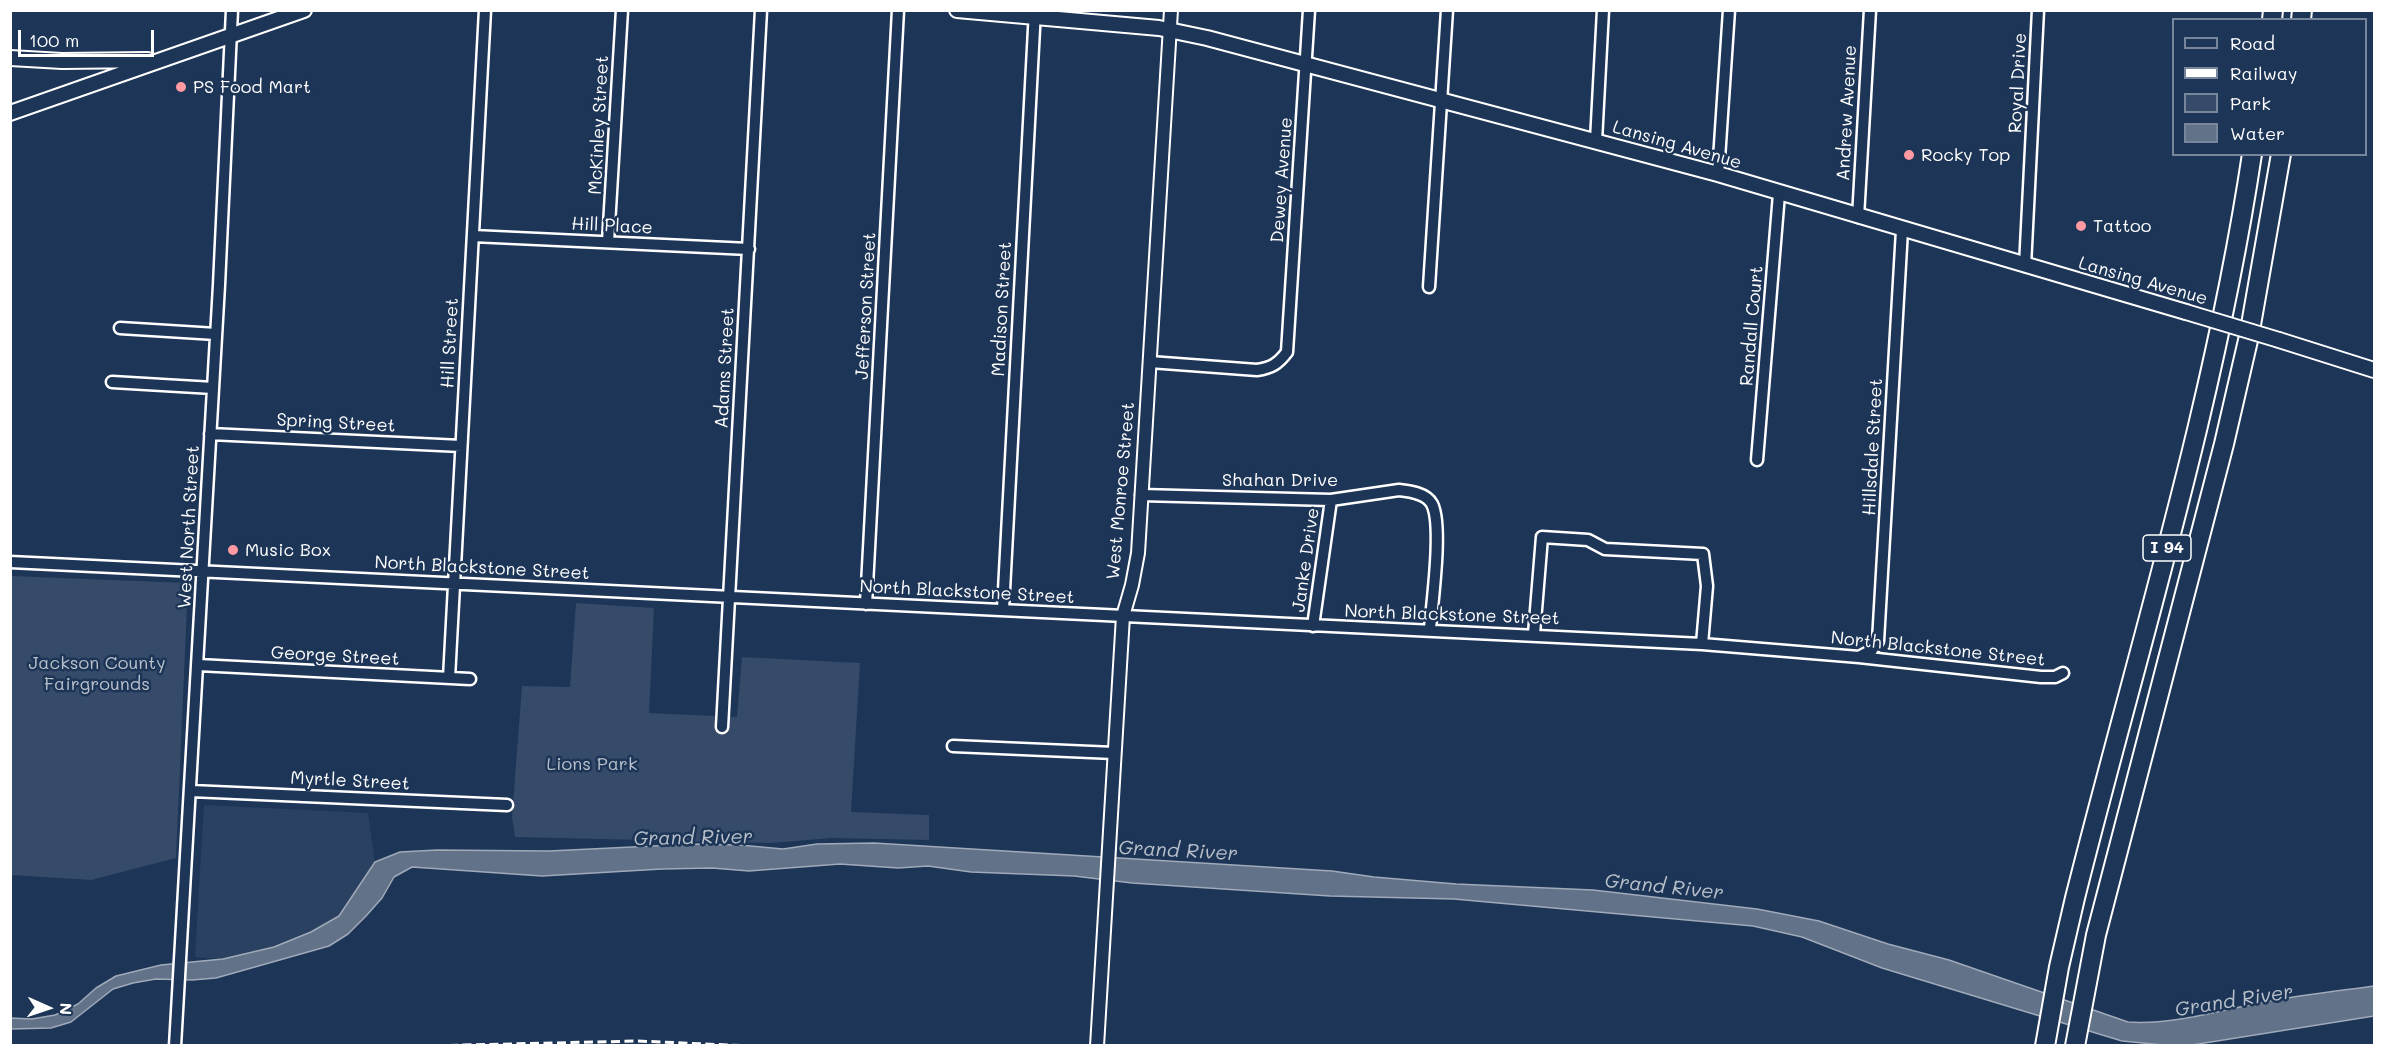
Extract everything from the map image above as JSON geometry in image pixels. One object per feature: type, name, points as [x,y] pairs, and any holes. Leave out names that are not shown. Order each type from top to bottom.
[{"type":"highway","name":"I 94","points":[[2045,1046],[2066,937],[2202,411],[2231,281],[2252,156]]},
{"type":"highway","name":"I 94","points":[[2075,1046],[2096,935],[2224,444],[2258,292],[2281,156]]},
{"type":"main road","points":[[10,112],[304,10]]},
{"type":"main road","name":"Lansing Avenue","points":[[957,10],[1035,14],[1160,28],[1170,32],[1207,38],[1718,174],[2374,370]]},
{"type":"main road","points":[[10,58],[62,61],[160,59]]},
{"type":"street","name":"West North Street","points":[[175,1046],[198,665],[232,10]]},
{"type":"street","name":"Hill Street","points":[[449,678],[485,10]]},
{"type":"street","name":"McKinley Street","points":[[608,242],[622,10]]},
{"type":"street","name":"Adams Street","points":[[722,727],[761,10]]},
{"type":"street","name":"Jefferson Street","points":[[866,604],[898,10]]},
{"type":"street","name":"West Monroe Street","points":[[1097,1046],[1123,616],[1138,553],[1171,10]]},
{"type":"street","name":"Dewey Avenue","points":[[1150,363],[1257,370],[1269,368],[1278,363],[1287,352],[1309,10]]},
{"type":"street","points":[[1429,287],[1447,10]]},
{"type":"street","points":[[1596,141],[1603,10]]},
{"type":"street","points":[[1718,174],[1729,10]]},
{"type":"street","name":"Andrew Avenue","points":[[1858,217],[1870,10]]},
{"type":"street","name":"Royal Drive","points":[[2025,266],[2038,10]]},
{"type":"street","name":"Madison Street","points":[[1003,609],[1035,14]]},
{"type":"street","name":"Randall Court","points":[[1758,460],[1779,194]]},
{"type":"street","name":"Hillsdale Street","points":[[1859,657],[1872,650],[1878,641],[1902,230]]},
{"type":"street","name":"Hill Place","points":[[473,236],[749,249]]},
{"type":"street","points":[[120,328],[216,334]]},
{"type":"street","points":[[112,382],[213,388]]},
{"type":"street","name":"Spring Street","points":[[210,434],[461,446]]},
{"type":"street","name":"Shahan Drive","points":[[1141,495],[1331,500],[1399,490],[1417,494],[1432,504],[1437,530],[1430,629]]},
{"type":"street","name":"Janke Drive","points":[[1313,626],[1331,500]]},
{"type":"street","points":[[1534,634],[1542,537],[1588,540],[1605,549],[1703,554],[1707,586],[1702,644]]},
{"type":"street","name":"North Blackstone Street","points":[[10,562],[454,582],[1313,626],[1534,634],[1702,644],[1859,657],[2041,677],[2055,677],[2063,672]]},
{"type":"street","name":"George Street","points":[[198,665],[470,679]]},
{"type":"street","points":[[953,746],[1114,753]]},
{"type":"street","name":"Myrtle Street","points":[[191,791],[507,805]]},
{"type":"shaded area","points":[[204,805],[368,813],[375,862],[339,916],[311,932],[274,947],[223,959],[195,957]]},
{"type":"green space","name":"Jackson County Fairgrounds","points":[[11,576],[188,583],[176,858],[91,880],[11,875]]},
{"type":"green space","name":"Lions Park","points":[[576,603],[654,608],[649,713],[737,717],[742,657],[860,663],[851,812],[929,815],[929,840],[831,838],[772,843],[515,837],[512,817],[522,686],[570,687]]},
{"type":"water","name":"Grand River","points":[[874,843],[1332,871],[1456,884],[1593,890],[1757,909],[1819,921],[1888,944],[1949,960],[2128,1022],[2180,1019],[2306,995],[2374,986],[2374,1016],[2192,1045],[2122,1041],[1882,968],[1802,937],[1753,926],[1454,899],[1330,896],[1132,883],[1074,876],[971,872],[928,866],[898,868],[840,864],[749,871],[712,868],[662,869],[542,876],[412,867],[394,877],[382,898],[366,916],[348,934],[329,946],[216,978],[156,979],[133,983],[113,989],[71,1022],[51,1028],[11,1029],[10,1018],[32,1019],[55,1015],[78,1004],[96,988],[116,976],[161,965],[223,959],[274,947],[311,932],[339,916],[375,862],[400,852],[549,851],[694,844],[783,849],[817,844]]},
{"type":"railway","points":[[422,1046],[638,1041],[750,1046]]},
{"type":"place","name":"PS Food Mart","points":[[181,87]]},
{"type":"place","name":"Rocky Top","points":[[1909,155]]},
{"type":"place","name":"Tattoo","points":[[2081,226]]},
{"type":"place","name":"Music Box","points":[[233,550]]}]
